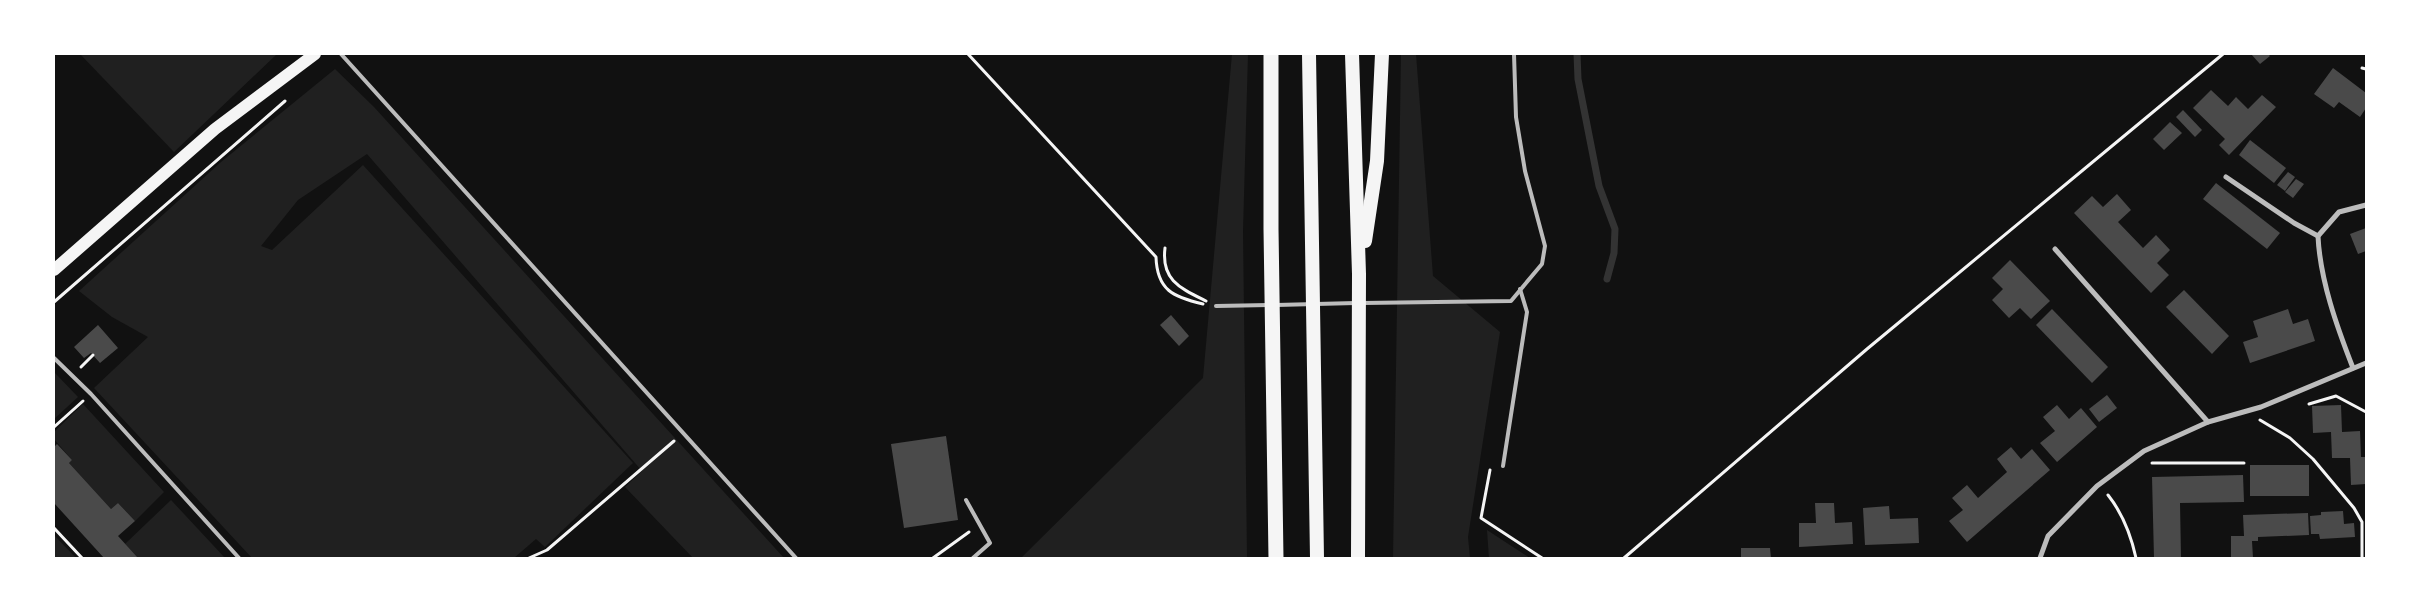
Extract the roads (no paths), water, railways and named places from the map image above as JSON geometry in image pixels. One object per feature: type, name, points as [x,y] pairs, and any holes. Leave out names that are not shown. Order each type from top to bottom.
[{"type":"highway","points":[[1271,54],[1271,229],[1276,558]]},
{"type":"highway","points":[[1309,54],[1317,558]]},
{"type":"highway","points":[[1352,54],[1359,274],[1358,558]]},
{"type":"highway","points":[[1359,274],[1377,161],[1382,54]]},
{"type":"main road","points":[[54,270],[215,129],[315,54]]},
{"type":"street","points":[[2226,178],[2294,223],[2318,236]]},
{"type":"street","points":[[2353,368],[2344,345],[2319,258],[2318,236],[2339,212],[2366,205]]},
{"type":"street","points":[[2055,249],[2208,422]]},
{"type":"street","points":[[2040,558],[2048,536],[2097,486],[2144,451],[2208,422],[2261,407],[2366,364]]},
{"type":"lane","points":[[341,54],[682,434],[796,558]]},
{"type":"lane","points":[[1216,306],[1510,301],[1542,264],[1545,246],[1523,162],[1516,117],[1514,54]]},
{"type":"lane","points":[[1503,466],[1527,312],[1520,289]]},
{"type":"lane","points":[[54,358],[91,394],[239,558]]},
{"type":"lane","points":[[966,500],[990,543],[973,558]]},
{"type":"waterway","points":[[1577,54],[1578,79],[1599,186],[1615,229],[1614,253],[1607,279]]}]
